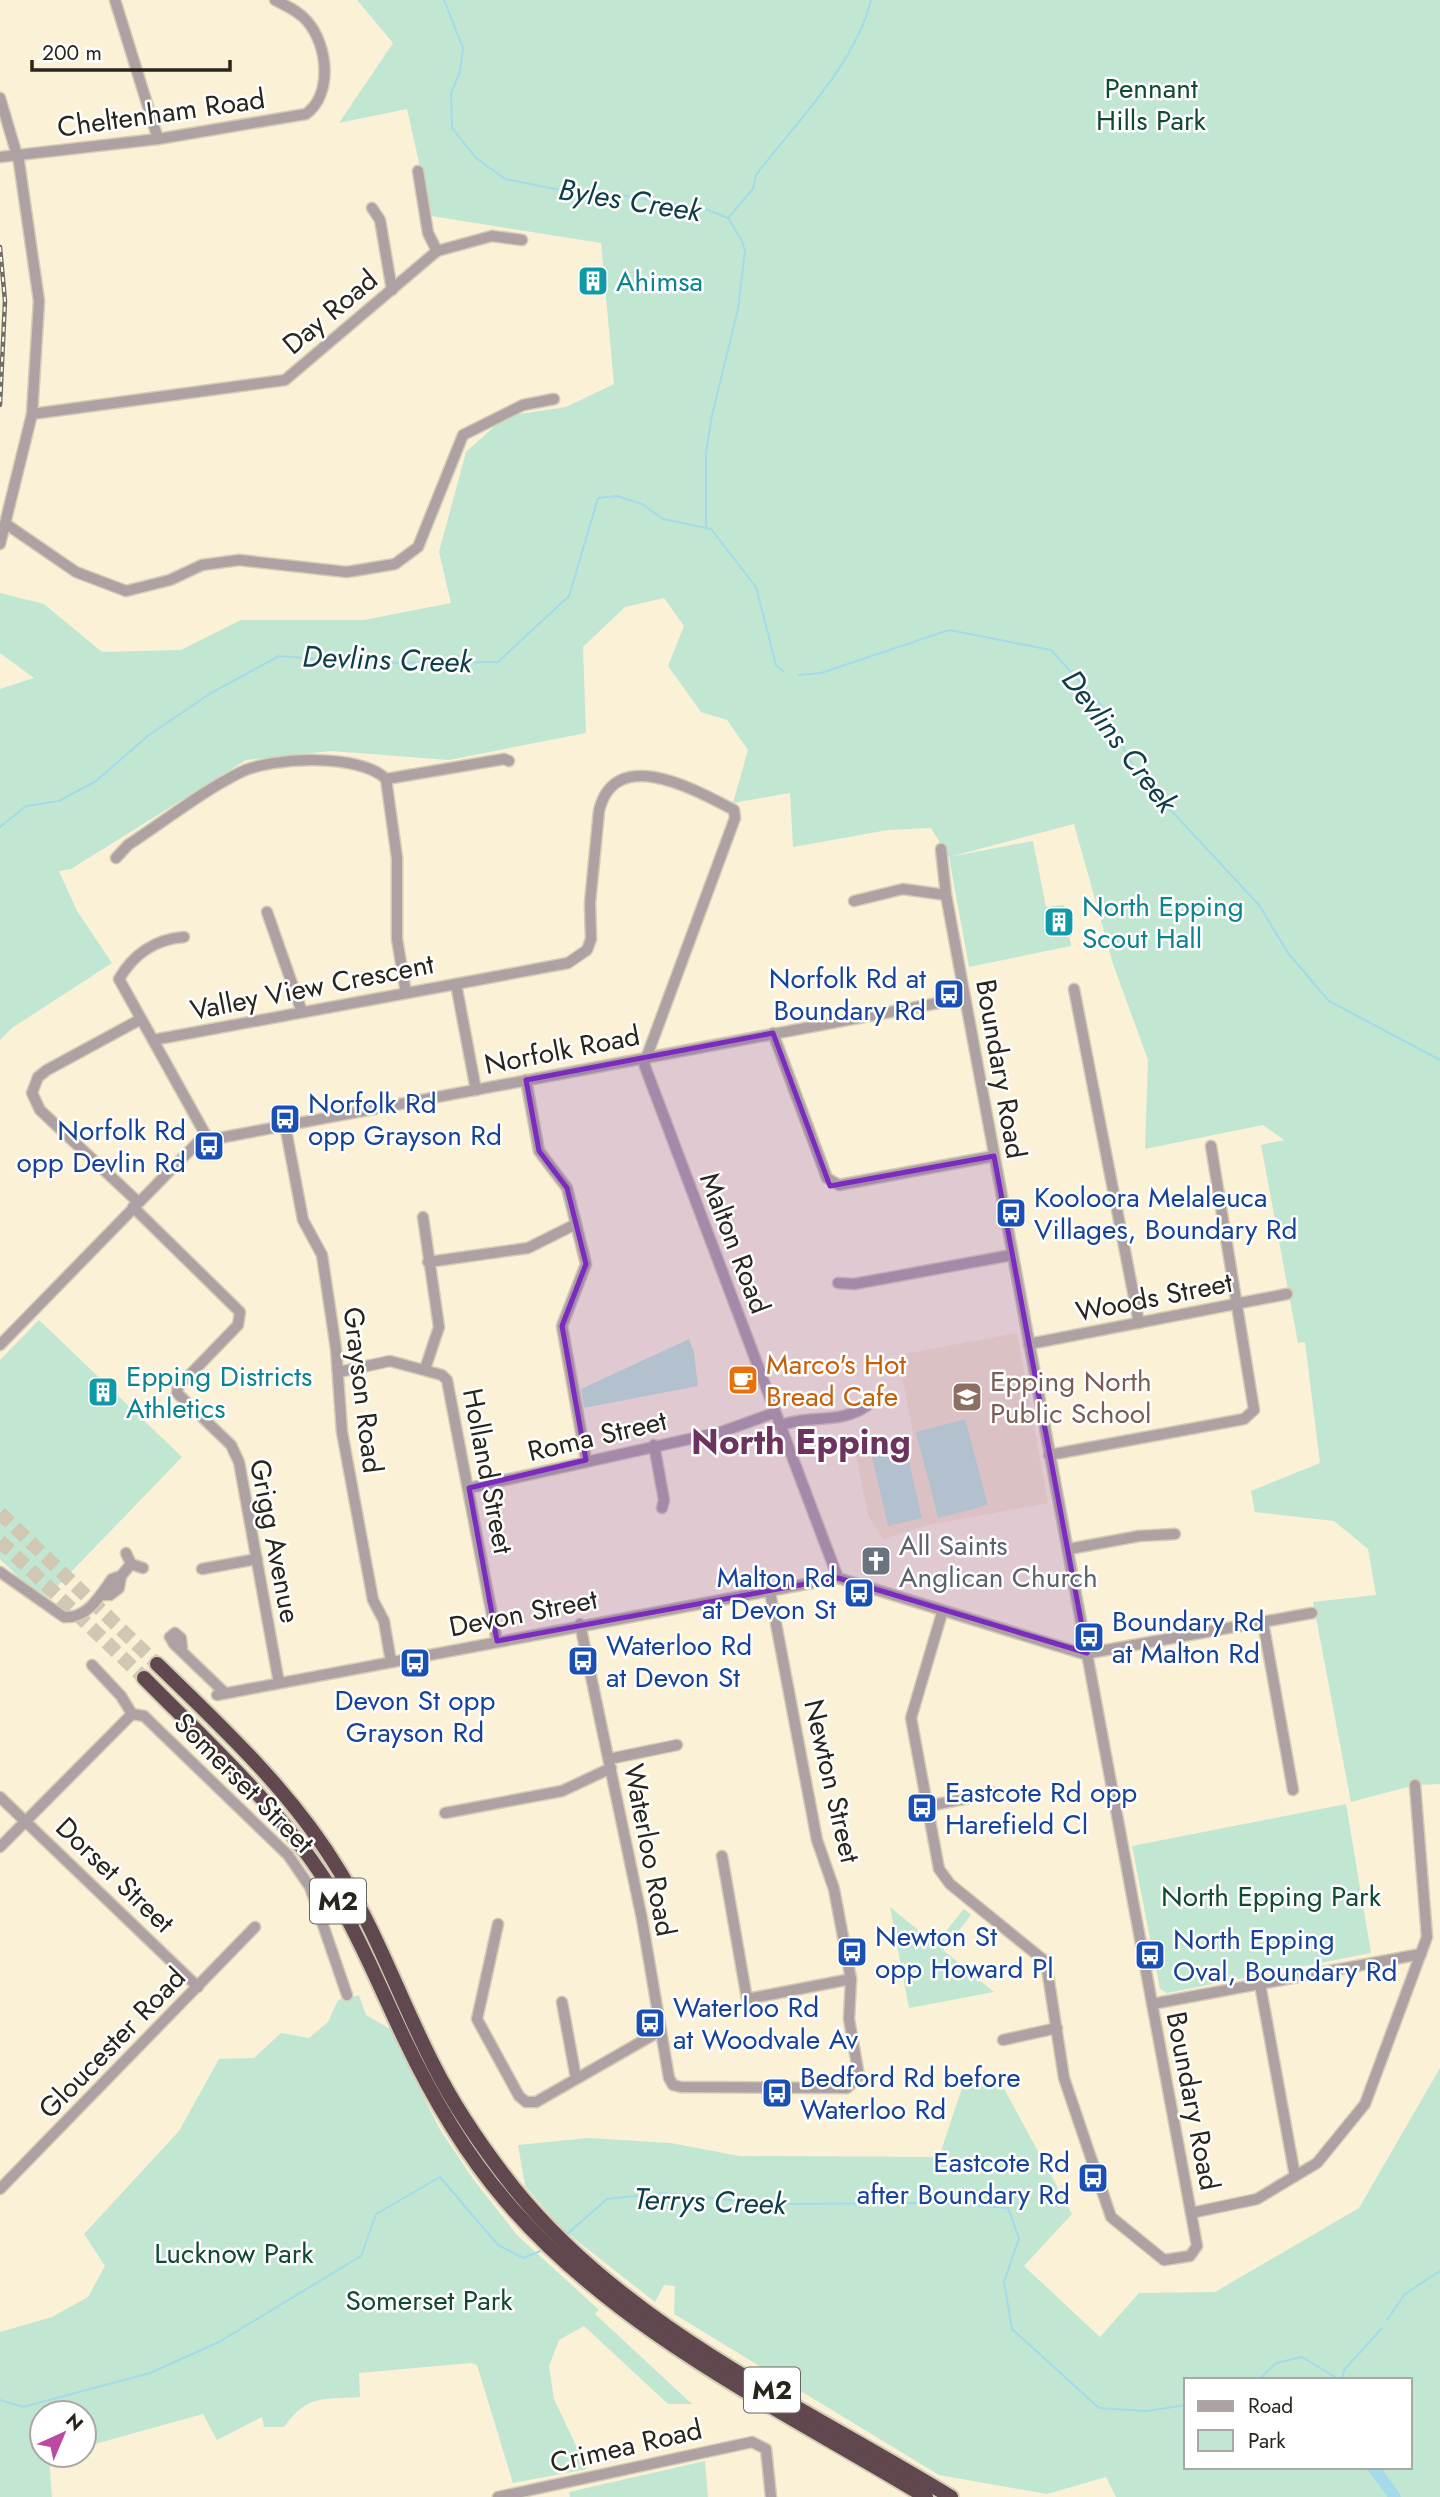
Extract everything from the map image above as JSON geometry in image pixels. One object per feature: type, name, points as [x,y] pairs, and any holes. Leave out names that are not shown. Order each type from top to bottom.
[{"type":"highway","name":"M2","points":[[157,1664],[276,1783],[323,1845],[357,1902],[434,2067],[483,2158]]},
{"type":"highway","name":"M2","points":[[144,1678],[272,1808],[315,1864],[358,1937],[422,2074],[529,2225],[666,2341],[926,2497]]},
{"type":"highway","name":"M2","points":[[595,2279],[674,2331],[951,2497]]},
{"type":"street","points":[[115,0],[158,139]]},
{"type":"street","name":"Cheltenham Road","points":[[8,156],[158,139],[296,118],[309,113],[320,99],[326,80],[315,34],[299,13],[275,0]]},
{"type":"street","points":[[0,98],[8,156],[39,301],[32,414],[0,544]]},
{"type":"street","points":[[418,171],[428,233],[437,251]]},
{"type":"street","points":[[372,208],[380,220],[392,290]]},
{"type":"street","name":"Day Road","points":[[32,414],[285,380],[437,251],[492,236],[522,240]]},
{"type":"street","points":[[6,524],[76,572],[126,591],[170,580],[202,565],[239,560],[346,572],[395,564],[418,547],[463,435],[523,405],[554,399]]},
{"type":"street","points":[[386,779],[504,759],[509,761]]},
{"type":"street","points":[[116,858],[128,845],[228,780],[253,767],[314,760],[348,761],[369,766],[386,779],[397,858],[397,939],[406,993]]},
{"type":"street","name":"Malton Road","points":[[456,984],[568,963],[587,950],[591,939],[590,903],[599,811],[604,798],[617,784],[638,777],[668,778],[734,810],[735,818],[644,1064],[838,1578]]},
{"type":"street","name":"Boundary Road","points":[[941,849],[946,895],[1191,2213],[1196,2246],[1190,2256],[1164,2260],[1111,2217],[1064,2078],[1057,2028]]},
{"type":"street","points":[[854,901],[902,889],[946,895]]},
{"type":"street","points":[[267,912],[302,1012]]},
{"type":"street","points":[[184,937],[172,938],[141,952],[127,965],[119,979],[208,1139]]},
{"type":"street","name":"Valley View Crescent","points":[[153,1040],[456,984],[477,1090]]},
{"type":"street","points":[[1074,989],[1139,1323]]},
{"type":"street","name":"Norfolk Road","points":[[0,1345],[189,1149],[208,1139],[965,998]]},
{"type":"street","points":[[135,1204],[40,1110],[32,1093],[38,1077],[47,1070],[141,1020]]},
{"type":"street","points":[[773,1033],[827,1178],[832,1183],[839,1185],[994,1156]]},
{"type":"street","points":[[526,1080],[539,1151],[564,1182],[586,1271],[564,1320],[562,1333],[586,1460]]},
{"type":"street","name":"Grayson Road","points":[[285,1125],[303,1220],[322,1255],[339,1372],[344,1445],[373,1600],[384,1620],[391,1662]]},
{"type":"street","points":[[1049,1455],[1250,1416],[1254,1404],[1211,1146]]},
{"type":"street","name":"Grigg Avenue","points":[[135,1204],[240,1312],[238,1325],[177,1391],[236,1454],[279,1683]]},
{"type":"street","points":[[423,1217],[439,1327],[425,1369]]},
{"type":"street","points":[[428,1262],[528,1248],[576,1224]]},
{"type":"street","points":[[838,1283],[854,1284],[1012,1255]]},
{"type":"street","name":"Woods Street","points":[[1029,1344],[1287,1294]]},
{"type":"street","name":"Holland Street","points":[[339,1372],[390,1361],[442,1375],[450,1386],[497,1641]]},
{"type":"street","points":[[779,1426],[846,1416],[857,1413],[868,1405]]},
{"type":"street","name":"Roma Street","points":[[469,1488],[721,1432],[774,1413]]},
{"type":"street","points":[[654,1445],[662,1508]]},
{"type":"street","points":[[1069,1549],[1139,1536],[1175,1534]]},
{"type":"street","points":[[126,1553],[131,1564],[143,1569]]},
{"type":"street","points":[[202,1569],[257,1559]]},
{"type":"street","points":[[0,1572],[64,1617],[75,1617],[103,1595],[112,1579],[121,1576],[131,1564]]},
{"type":"street","points":[[838,1578],[942,1613],[1087,1653],[1312,1613]]},
{"type":"street","name":"Devon Street","points":[[182,1649],[221,1694],[580,1624],[838,1578]]},
{"type":"street","name":"Newton Street","points":[[673,2085],[847,2088],[853,2084],[859,2067],[849,2019],[851,1979],[834,1889],[817,1840],[770,1592]]},
{"type":"street","points":[[942,1613],[911,1718],[942,1877],[1046,1962],[1057,2028],[1003,2040]]},
{"type":"street","points":[[1262,1622],[1293,1790]]},
{"type":"street","name":"Waterloo Road","points":[[580,1624],[642,1919],[660,2031],[673,2085]]},
{"type":"street","name":"Somerset Street","points":[[92,1665],[121,1696],[132,1714],[144,1716],[288,1854],[310,1886],[347,1995]]},
{"type":"street","points":[[0,1847],[132,1714]]},
{"type":"street","points":[[445,1814],[562,1791],[610,1763],[677,1745]]},
{"type":"street","points":[[1191,2213],[1257,2199],[1317,2163],[1362,2110],[1427,1937],[1415,1785]]},
{"type":"street","points":[[928,1806],[994,1793]]},
{"type":"street","name":"Dorset Street","points":[[0,1797],[198,1987]]},
{"type":"street","points":[[722,1856],[747,1999],[851,1979]]},
{"type":"street","points":[[498,1924],[477,2019],[519,2096],[526,2102],[536,2102],[660,2031]]},
{"type":"street","name":"Gloucester Road","points":[[0,2189],[256,1927]]},
{"type":"street","points":[[1152,2004],[1421,1954]]},
{"type":"street","points":[[1260,1984],[1295,2176]]},
{"type":"street","points":[[562,2002],[576,2078]]},
{"type":"street","name":"Crimea Road","points":[[498,2497],[752,2442],[763,2445],[768,2455],[771,2497]]},
{"type":"highlighted area","points":[[773,1033],[830,1186],[994,1156],[1087,1653],[838,1578],[497,1641],[469,1488],[586,1460],[562,1326],[586,1264],[567,1188],[539,1151],[526,1080]]},
{"type":"shaded area","name":"Epping North Public School","points":[[1017,1333],[1048,1503],[929,1525],[883,1539],[868,1515],[855,1450],[914,1439],[898,1355]]},
{"type":"green space","name":"Pennant Hills Park","points":[[357,0],[1440,0],[1440,1784],[1415,1785],[1351,1802],[1313,1602],[1376,1595],[1368,1549],[1334,1521],[1255,1512],[1251,1491],[1320,1463],[1305,1342],[1298,1343],[1261,1145],[1284,1140],[1263,1125],[1145,1149],[1148,1060],[1113,964],[1074,824],[949,857],[931,828],[888,830],[793,847],[790,793],[733,803],[748,750],[727,720],[701,712],[668,666],[684,626],[664,598],[625,607],[583,647],[586,733],[449,760],[331,751],[246,760],[71,869],[59,871],[77,911],[112,963],[12,1028],[0,1040],[0,689],[34,678],[0,653],[0,593],[44,604],[102,652],[181,650],[241,620],[364,620],[451,603],[439,552],[466,452],[506,416],[566,407],[614,384],[601,243],[431,216],[407,109],[339,123],[393,43]]},
{"type":"green space","points":[[1033,841],[1046,907],[1064,905],[1071,946],[969,967],[949,857]]},
{"type":"green space","points":[[39,1320],[182,1457],[43,1601],[0,1559],[0,1360]]},
{"type":"green space","points":[[689,1339],[694,1352],[698,1386],[584,1408],[581,1389]]},
{"type":"green space","points":[[965,1419],[988,1505],[938,1518],[916,1432]]},
{"type":"green space","points":[[906,1449],[922,1518],[888,1526],[872,1457]]},
{"type":"green space","name":"North Epping Park","points":[[1346,1804],[1371,1953],[1167,1993],[1160,1989],[1132,1846]]},
{"type":"green space","points":[[890,1907],[935,1944],[964,1909],[971,1915],[943,1950],[994,1992],[909,2008]]},
{"type":"green space","name":"Lucknow Park","points":[[359,1995],[366,2015],[390,2029],[439,2128],[473,2179],[517,2235],[599,2310],[595,2314],[692,2404],[668,2404],[584,2326],[559,2340],[549,2366],[554,2399],[587,2469],[513,2483],[477,2365],[471,2363],[359,2373],[360,2397],[326,2399],[309,2404],[284,2427],[264,2427],[262,2417],[217,2440],[203,2414],[98,2443],[98,2399],[28,2399],[28,2469],[50,2469],[52,2497],[0,2497],[0,2332],[52,2317],[88,2297],[105,2266],[84,2234],[179,2131],[219,2059],[254,2058],[281,2033],[309,2038],[328,2022],[338,2000]]},
{"type":"green space","points":[[1440,2068],[1440,2497],[1116,2497],[1106,2477],[1047,2494],[939,2475],[674,2314],[675,2286],[664,2285],[655,2302],[562,2229],[525,2186],[518,2145],[588,2138],[671,2143],[739,2156],[939,2157],[964,2082],[1001,2083],[1072,2214],[1024,2266],[1100,2337],[1139,2293],[1215,2292],[1359,2208]]},
{"type":"green space","points":[[705,2461],[708,2497],[570,2497],[569,2492]]},
{"type":"waterway","name":"Byles Creek","points":[[444,0],[463,48],[460,72],[451,93],[452,128],[476,158],[505,179],[585,195],[612,194],[703,208],[728,218],[741,239],[745,251],[738,309],[712,415],[706,453],[706,528]]},
{"type":"waterway","points":[[728,218],[753,189],[756,175],[838,70],[863,24],[871,0]]},
{"type":"waterway","name":"Devlins Creek","points":[[0,827],[26,806],[59,801],[96,781],[149,735],[211,693],[279,656],[373,663],[498,662],[569,596],[598,498],[617,496],[642,504],[663,519],[711,529],[756,587],[776,665],[784,672]]},
{"type":"waterway","name":"Devlins Creek","points":[[799,675],[821,673],[949,630],[1051,650],[1101,705],[1138,775],[1259,905],[1288,953],[1329,1001],[1440,1060]]},
{"type":"waterway","name":"Terrys Creek","points":[[0,2400],[23,2407],[150,2373],[219,2342],[361,2256],[376,2214],[440,2177],[498,2245],[523,2258],[543,2250]]},
{"type":"waterway","name":"Terrys Creek","points":[[565,2236],[607,2199],[663,2193],[772,2204],[941,2203],[1008,2208],[1019,2238],[1004,2282],[1012,2329],[1099,2408],[1147,2411],[1184,2405]]},
{"type":"waterway","points":[[1387,2320],[1405,2294],[1440,2271]]},
{"type":"waterway","points":[[1342,2378],[1344,2370],[1382,2328]]},
{"type":"waterway","name":"Terrys Creek","points":[[1260,2378],[1276,2363],[1302,2357],[1337,2378]]},
{"type":"waterway","points":[[1374,2469],[1395,2497]]},
{"type":"tunnel","points":[[0,1513],[157,1664]]},
{"type":"tunnel","points":[[0,1541],[144,1678]]},
{"type":"railway","points":[[0,247],[5,301],[0,405]]},
{"type":"place","name":"Ahimsa","points":[[593,281]]},
{"type":"place","name":"North Epping Scout Hall","points":[[1059,922]]},
{"type":"place","name":"Norfolk Rd at Boundary Rd","points":[[949,994]]},
{"type":"place","name":"Norfolk Rd opp Grayson Rd","points":[[285,1119]]},
{"type":"place","name":"Norfolk Rd opp Devlin Rd","points":[[209,1146]]},
{"type":"place","name":"Kooloora Melaleuca Villages, Boundary Rd","points":[[1011,1213]]},
{"type":"place","name":"Marco's Hot Bread Cafe","points":[[743,1380]]},
{"type":"place","name":"Epping Districts Athletics","points":[[103,1392]]},
{"type":"place","name":"Epping North Public School","points":[[967,1397]]},
{"type":"place","name":"All Saints Anglican Church","points":[[876,1561]]},
{"type":"place","name":"Malton Rd at Devon St","points":[[859,1593]]},
{"type":"place","name":"Boundary Rd at Malton Rd","points":[[1089,1637]]},
{"type":"place","name":"Waterloo Rd at Devon St","points":[[583,1661]]},
{"type":"place","name":"Devon St opp Grayson Rd","points":[[415,1663]]},
{"type":"place","name":"Eastcote Rd opp Harefield Cl","points":[[922,1808]]},
{"type":"place","name":"Newton St opp Howard Pl","points":[[852,1952]]},
{"type":"place","name":"North Epping Oval, Boundary Rd","points":[[1150,1955]]},
{"type":"place","name":"Waterloo Rd at Woodvale Av","points":[[650,2023]]},
{"type":"place","name":"Bedford Rd before Waterloo Rd","points":[[777,2093]]},
{"type":"place","name":"Eastcote Rd after Boundary Rd","points":[[1093,2178]]},
{"type":"district","name":"North Epping","points":[[801,1442]]},
{"type":"park label","name":"Somerset Park","points":[[429,2300]]}]
